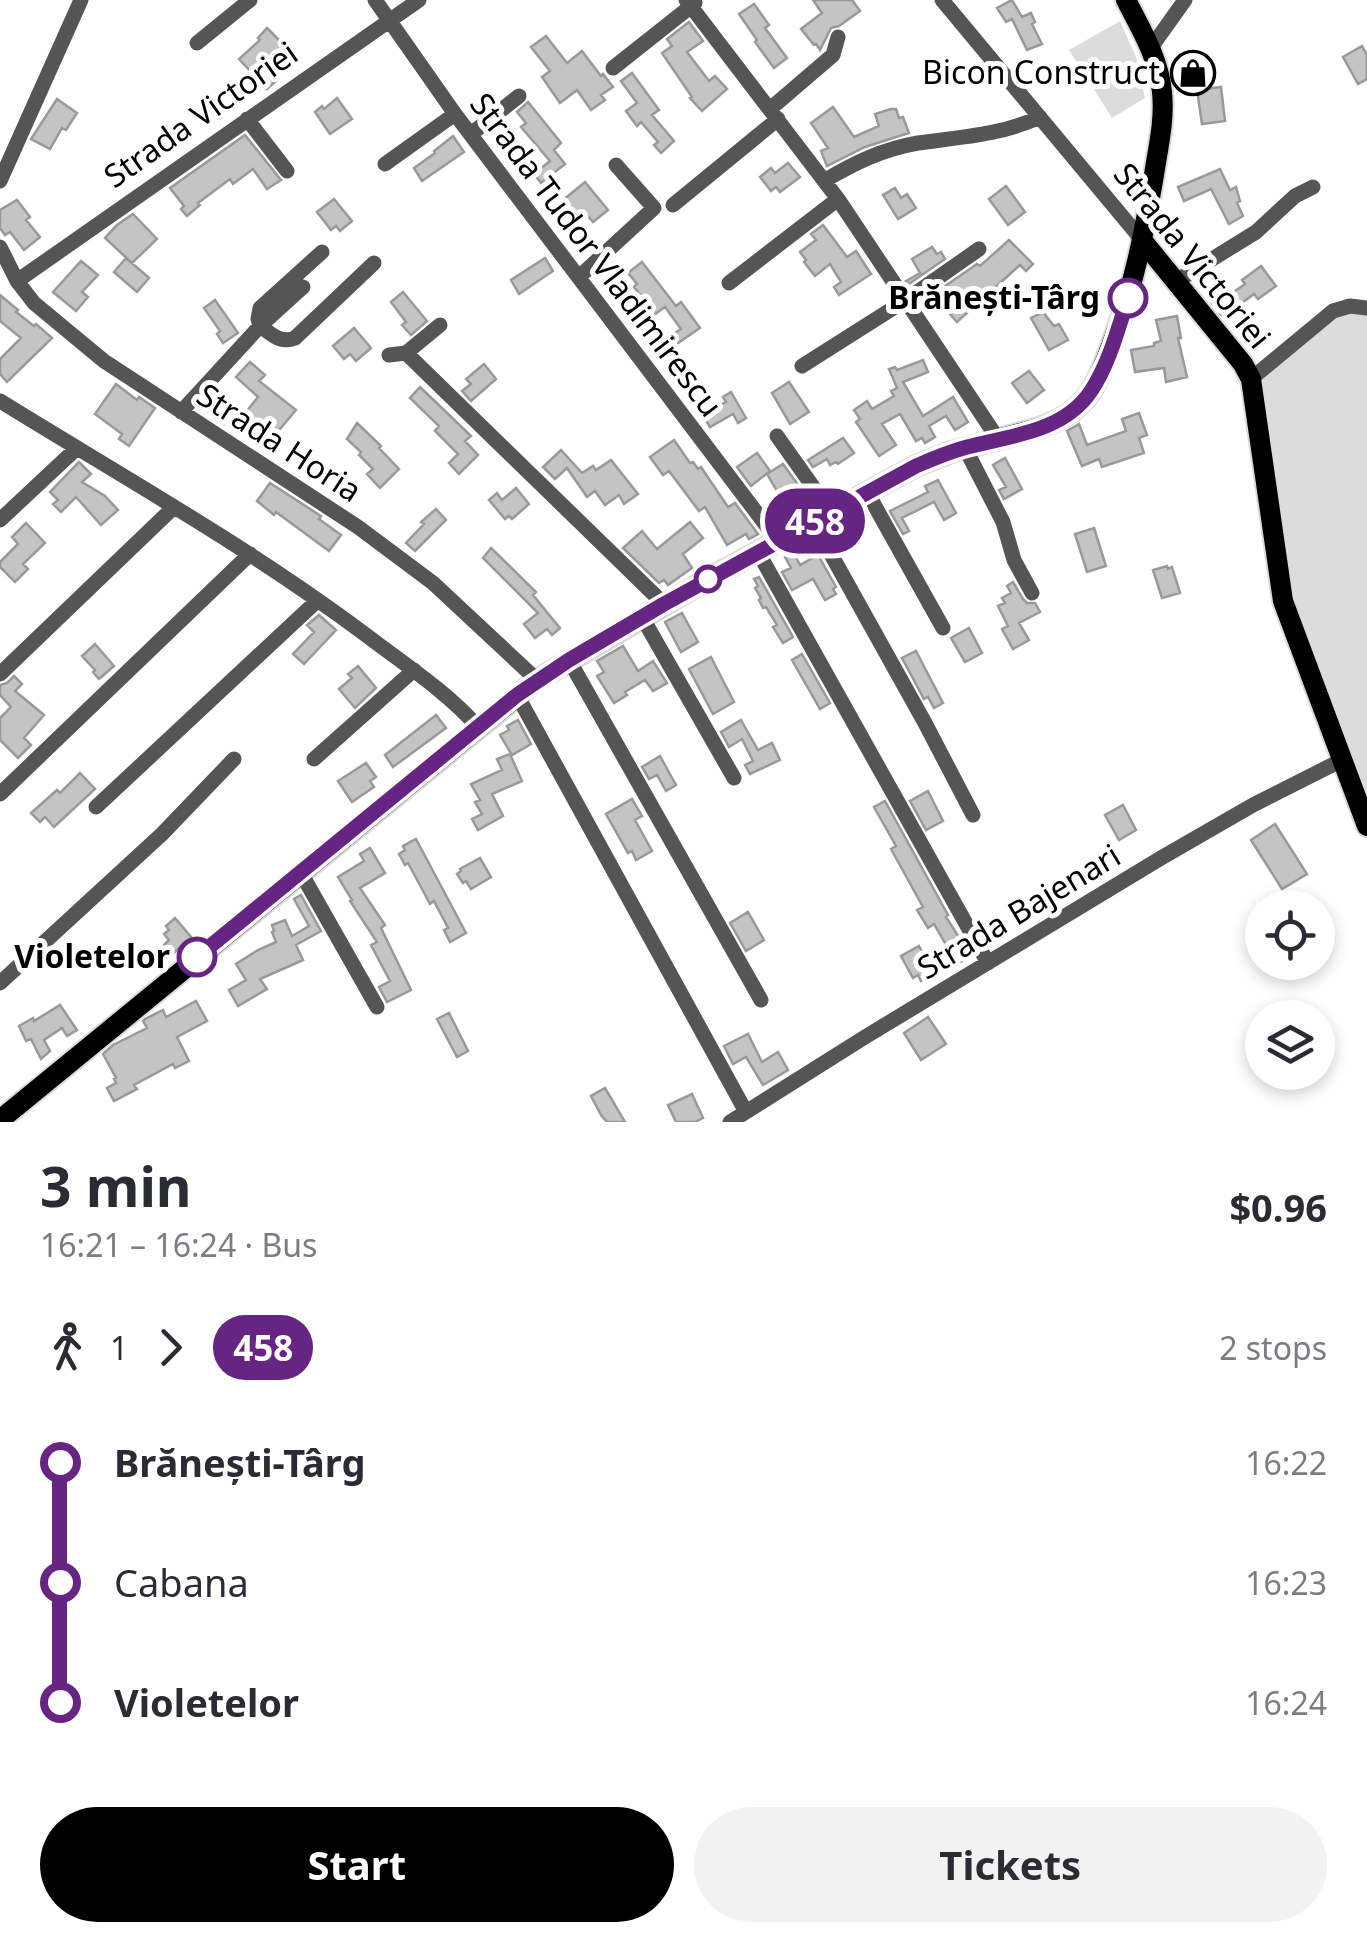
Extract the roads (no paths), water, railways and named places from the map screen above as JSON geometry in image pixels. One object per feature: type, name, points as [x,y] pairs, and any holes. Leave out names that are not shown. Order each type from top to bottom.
[{"type":"main road","points":[[0,1120],[537,680],[664,604],[867,492],[935,458],[1054,423],[1075,409],[1091,391],[1118,329],[1142,240],[1162,119],[1162,88],[1150,50],[1126,0]]},
{"type":"main road","name":"Strada Victoriei","points":[[1142,240],[1251,379],[1282,601],[1367,826]]},
{"type":"street","points":[[0,181],[81,0]]},
{"type":"street","points":[[197,43],[250,0]]},
{"type":"street","name":"Strada Tudor Vladimirescu","points":[[375,0],[455,114],[778,541]]},
{"type":"street","name":"Strada Victoriei","points":[[18,280],[419,0]]},
{"type":"street","name":"Strada Victoriei","points":[[942,0],[1142,240]]},
{"type":"street","points":[[1150,50],[1184,0]]},
{"type":"street","points":[[612,68],[691,2],[838,198],[998,440]]},
{"type":"street","points":[[673,205],[833,55],[838,37]]},
{"type":"street","points":[[471,134],[518,96]]},
{"type":"street","points":[[385,164],[455,114]]},
{"type":"street","points":[[824,181],[887,150],[990,134],[1040,117]]},
{"type":"street","points":[[247,119],[287,171]]},
{"type":"street","points":[[578,277],[654,208],[616,165]]},
{"type":"street","points":[[1175,282],[1256,232],[1295,196],[1313,187]]},
{"type":"street","points":[[728,282],[838,198]]},
{"type":"street","name":"Strada Horia","points":[[0,247],[34,303],[104,361],[312,495],[400,558],[537,680]]},
{"type":"street","points":[[802,366],[979,249]]},
{"type":"street","points":[[322,252],[260,308],[260,326],[278,339],[295,338],[374,264]]},
{"type":"street","points":[[181,412],[260,326],[303,287]]},
{"type":"street","points":[[1251,379],[1333,312],[1350,306],[1367,308]]},
{"type":"street","points":[[389,355],[406,354],[440,325]]},
{"type":"street","points":[[406,354],[664,604]]},
{"type":"street","points":[[0,401],[318,600],[414,670],[478,727]]},
{"type":"street","points":[[777,436],[972,815]]},
{"type":"street","points":[[0,520],[77,448]]},
{"type":"street","points":[[965,448],[1003,522],[1014,560],[1032,593]]},
{"type":"street","points":[[867,492],[943,628]]},
{"type":"street","points":[[0,674],[174,508]]},
{"type":"street","points":[[758,552],[988,963]]},
{"type":"street","points":[[0,794],[250,554]]},
{"type":"street","points":[[96,807],[318,600]]},
{"type":"street","points":[[642,617],[734,778]]},
{"type":"street","points":[[569,660],[761,1000]]},
{"type":"street","points":[[314,759],[414,670]]},
{"type":"street","points":[[517,695],[746,1112]]},
{"type":"street","points":[[0,983],[162,834],[234,759]]},
{"type":"street","name":"Strada Bajenari","points":[[730,1122],[1253,805],[1342,760]]},
{"type":"street","points":[[301,873],[377,1007]]},
{"type":"place","name":"Bicon Construct","points":[[1193,73]]},
{"type":"place","name":"Brănești-Târg","points":[[1128,298]]},
{"type":"place","name":"Violetelor","points":[[197,957]]}]
